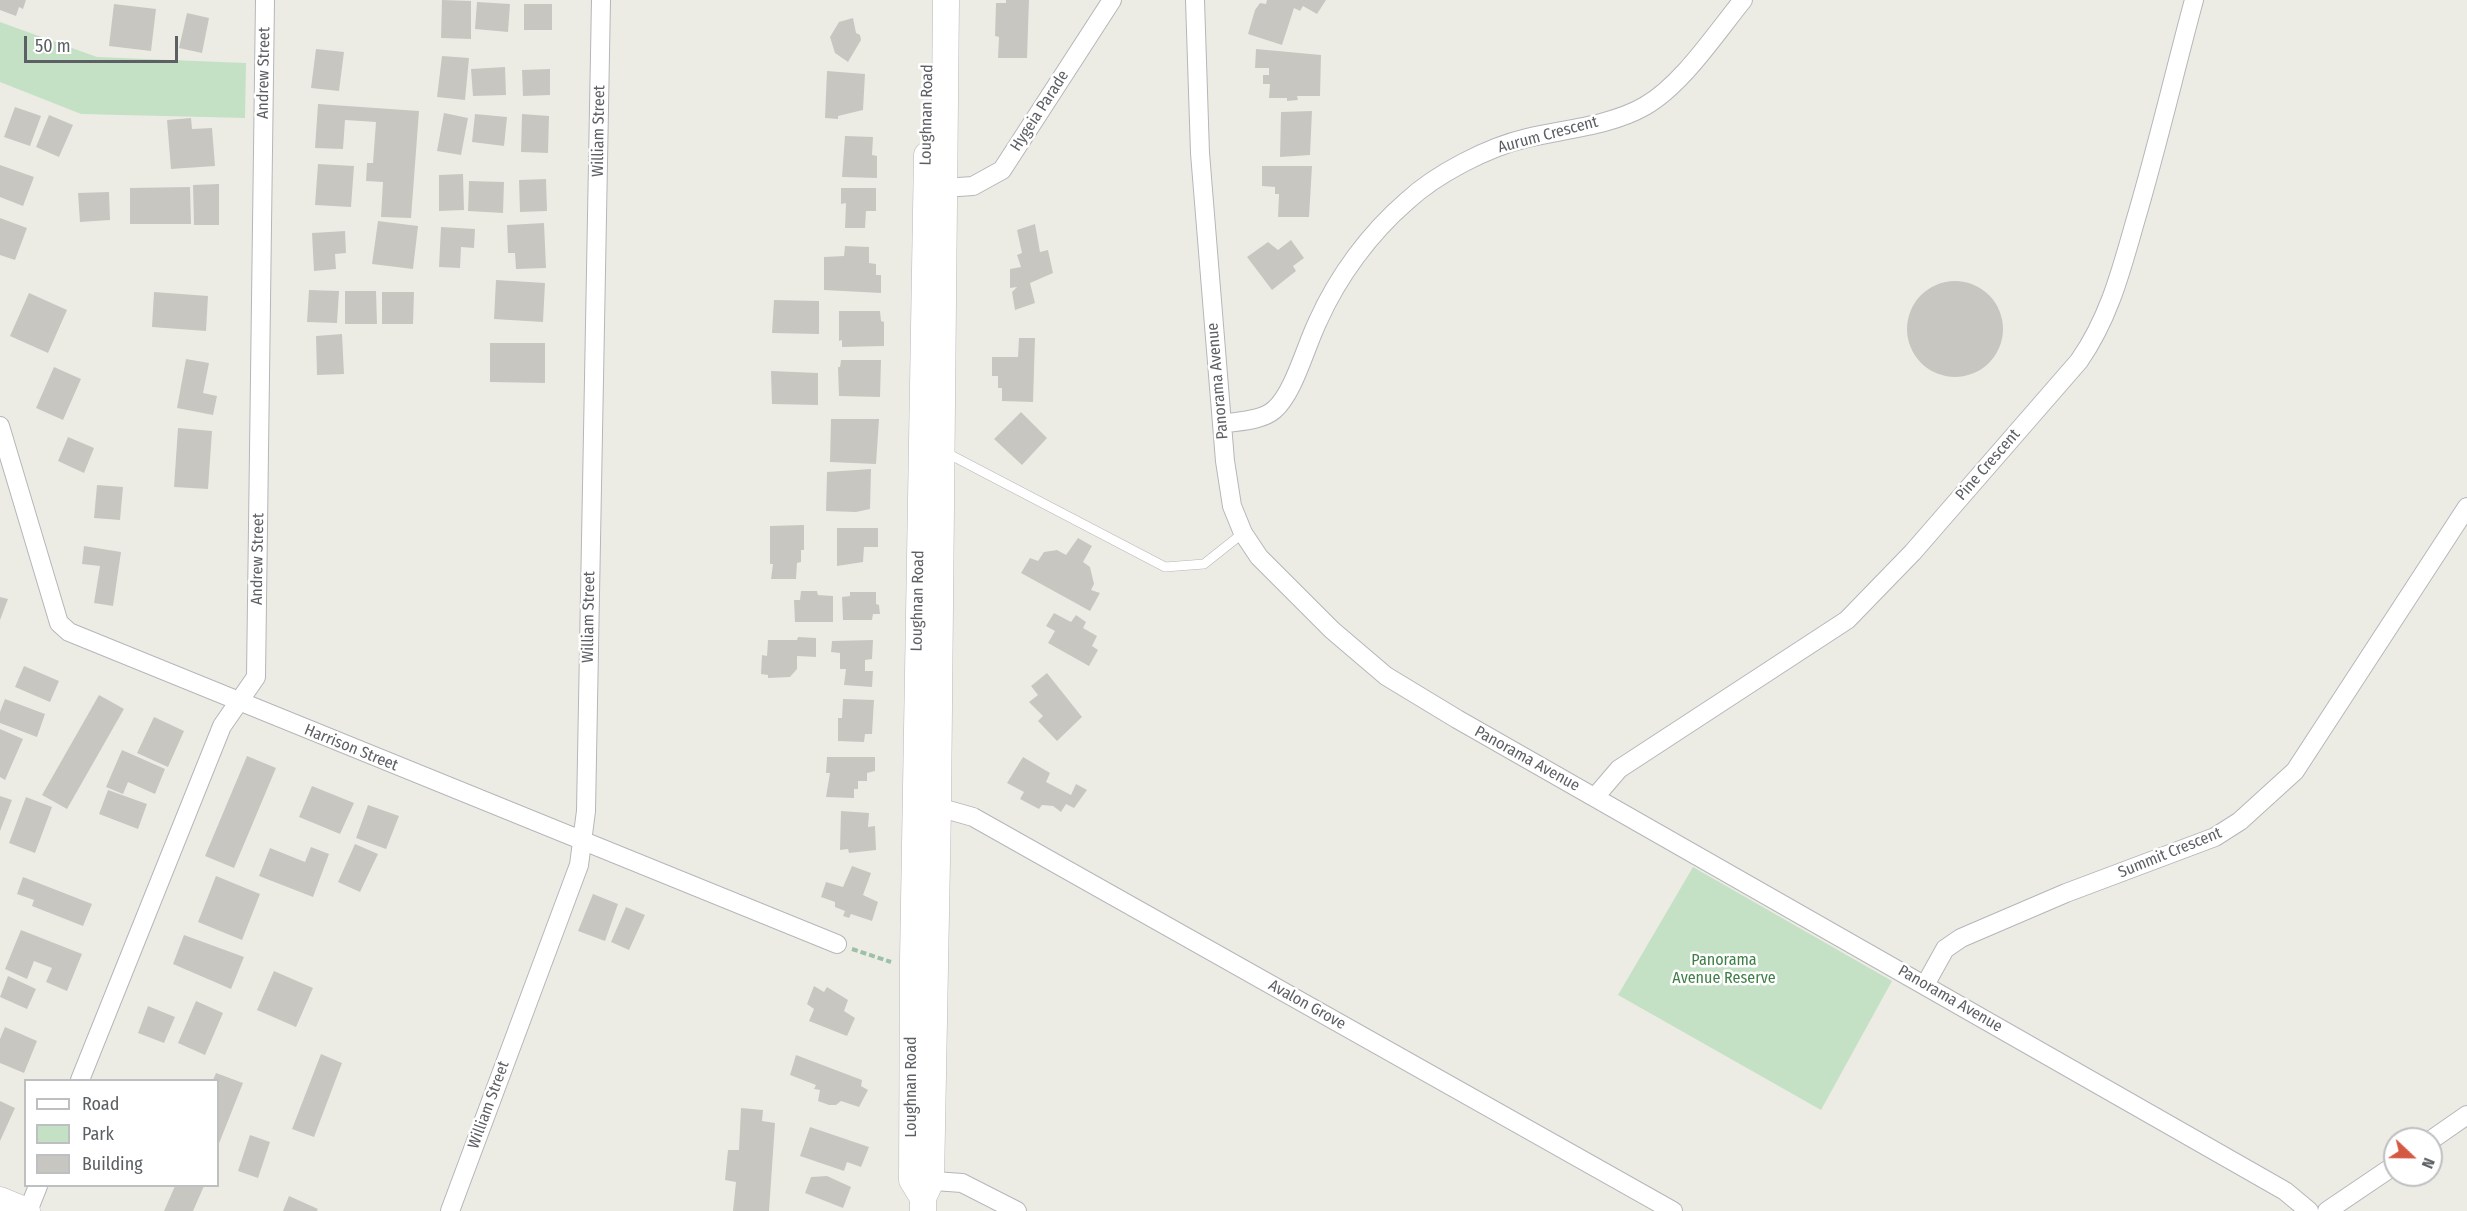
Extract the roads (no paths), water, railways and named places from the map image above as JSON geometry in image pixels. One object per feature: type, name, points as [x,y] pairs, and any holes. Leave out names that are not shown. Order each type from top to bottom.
[{"type":"main road","name":"Loughnan Road","points":[[922,1193],[913,948],[930,0]]},
{"type":"main road","name":"Loughnan Road","points":[[922,1193],[938,807],[946,0]]},
{"type":"main road","points":[[0,1200],[27,1211]]},
{"type":"street","name":"Andrew Street","points":[[80,1079],[222,726],[256,677],[265,0]]},
{"type":"street","name":"William Street","points":[[450,1211],[579,865],[586,800],[601,0]]},
{"type":"street","name":"Hygeia Parade","points":[[944,188],[973,186],[1002,170],[1112,0]]},
{"type":"street","name":"Panorama Avenue","points":[[1195,0],[1201,165],[1222,424],[1232,506],[1243,533],[1267,565],[1332,630],[1386,676],[2285,1191],[2309,1211]]},
{"type":"street","name":"Aurum Crescent","points":[[1222,424],[1261,417],[1275,410],[1284,398],[1318,319],[1335,288],[1363,248],[1407,200],[1483,153],[1523,139],[1623,116],[1645,106],[1683,72],[1743,0]]},
{"type":"street","name":"Pine Crescent","points":[[1595,797],[1619,769],[1847,620],[1913,552],[2079,361],[2092,342],[2113,299],[2148,177],[2194,0]]},
{"type":"street","name":"Harrison Street","points":[[0,426],[59,624],[69,632],[837,944]]},
{"type":"street","name":"Summit Crescent","points":[[1925,985],[1945,949],[1961,938],[2066,893],[2215,837],[2265,801],[2295,771],[2467,507]]},
{"type":"street","name":"Avalon Grove","points":[[938,807],[952,808],[973,817],[1673,1211]]},
{"type":"street","points":[[2443,1132],[2467,1115]]},
{"type":"street","points":[[2326,1211],[2383,1173]]},
{"type":"street","points":[[922,1193],[962,1183],[1017,1211]]},
{"type":"street","points":[[27,1211],[37,1187]]},
{"type":"lane","points":[[941,450],[1165,567],[1204,564],[1243,533]]},
{"type":"park label","name":"Panorama Avenue Reserve","points":[[1724,970]]}]
